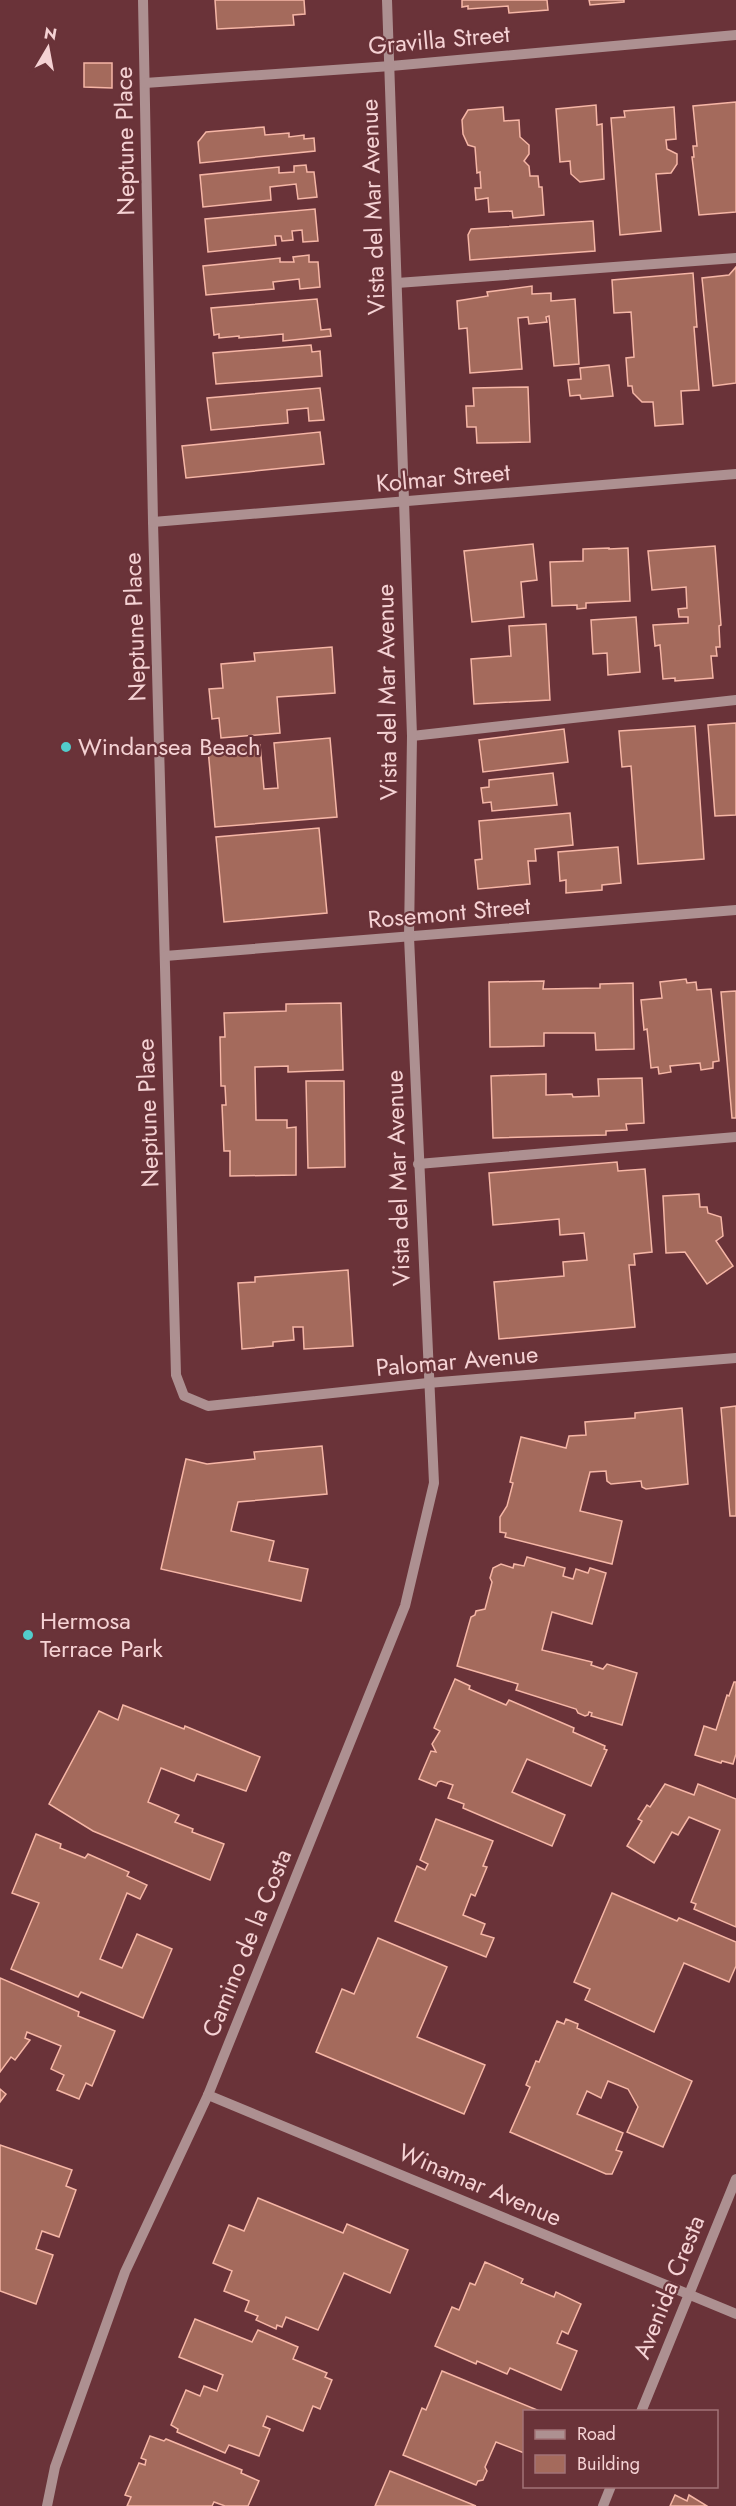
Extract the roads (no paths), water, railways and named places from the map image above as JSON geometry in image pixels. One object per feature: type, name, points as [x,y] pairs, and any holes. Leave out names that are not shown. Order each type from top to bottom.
[{"type":"street","name":"Neptune Place","points":[[143,0],[153,522],[176,1375],[184,1396]]},
{"type":"street","name":"Vista del Mar Avenue","points":[[387,0],[391,66],[402,502],[412,736],[409,937],[428,1383]]},
{"type":"street","name":"Gravilla Street","points":[[145,83],[391,66],[736,34]]},
{"type":"street","points":[[397,284],[736,258]]},
{"type":"street","name":"Kolmar Street","points":[[153,522],[736,474]]},
{"type":"street","points":[[412,736],[736,700]]},
{"type":"street","name":"Rosemont Street","points":[[165,956],[736,910]]},
{"type":"street","points":[[418,1164],[736,1137]]},
{"type":"street","name":"Palomar Avenue","points":[[184,1396],[208,1406],[428,1383],[736,1358]]},
{"type":"street","name":"Camino de la Costa","points":[[47,2506],[55,2467],[125,2272],[208,2095],[405,1606],[434,1483],[428,1383]]},
{"type":"street","name":"Winamar Avenue","points":[[208,2095],[736,2314]]},
{"type":"street","name":"Avenida Cresta","points":[[642,2410],[736,2179]]},
{"type":"street","points":[[603,2506],[611,2488]]},
{"type":"place","name":"Windansea Beach","points":[[66,747]]},
{"type":"place","name":"Hermosa Terrace Park","points":[[28,1635]]}]
